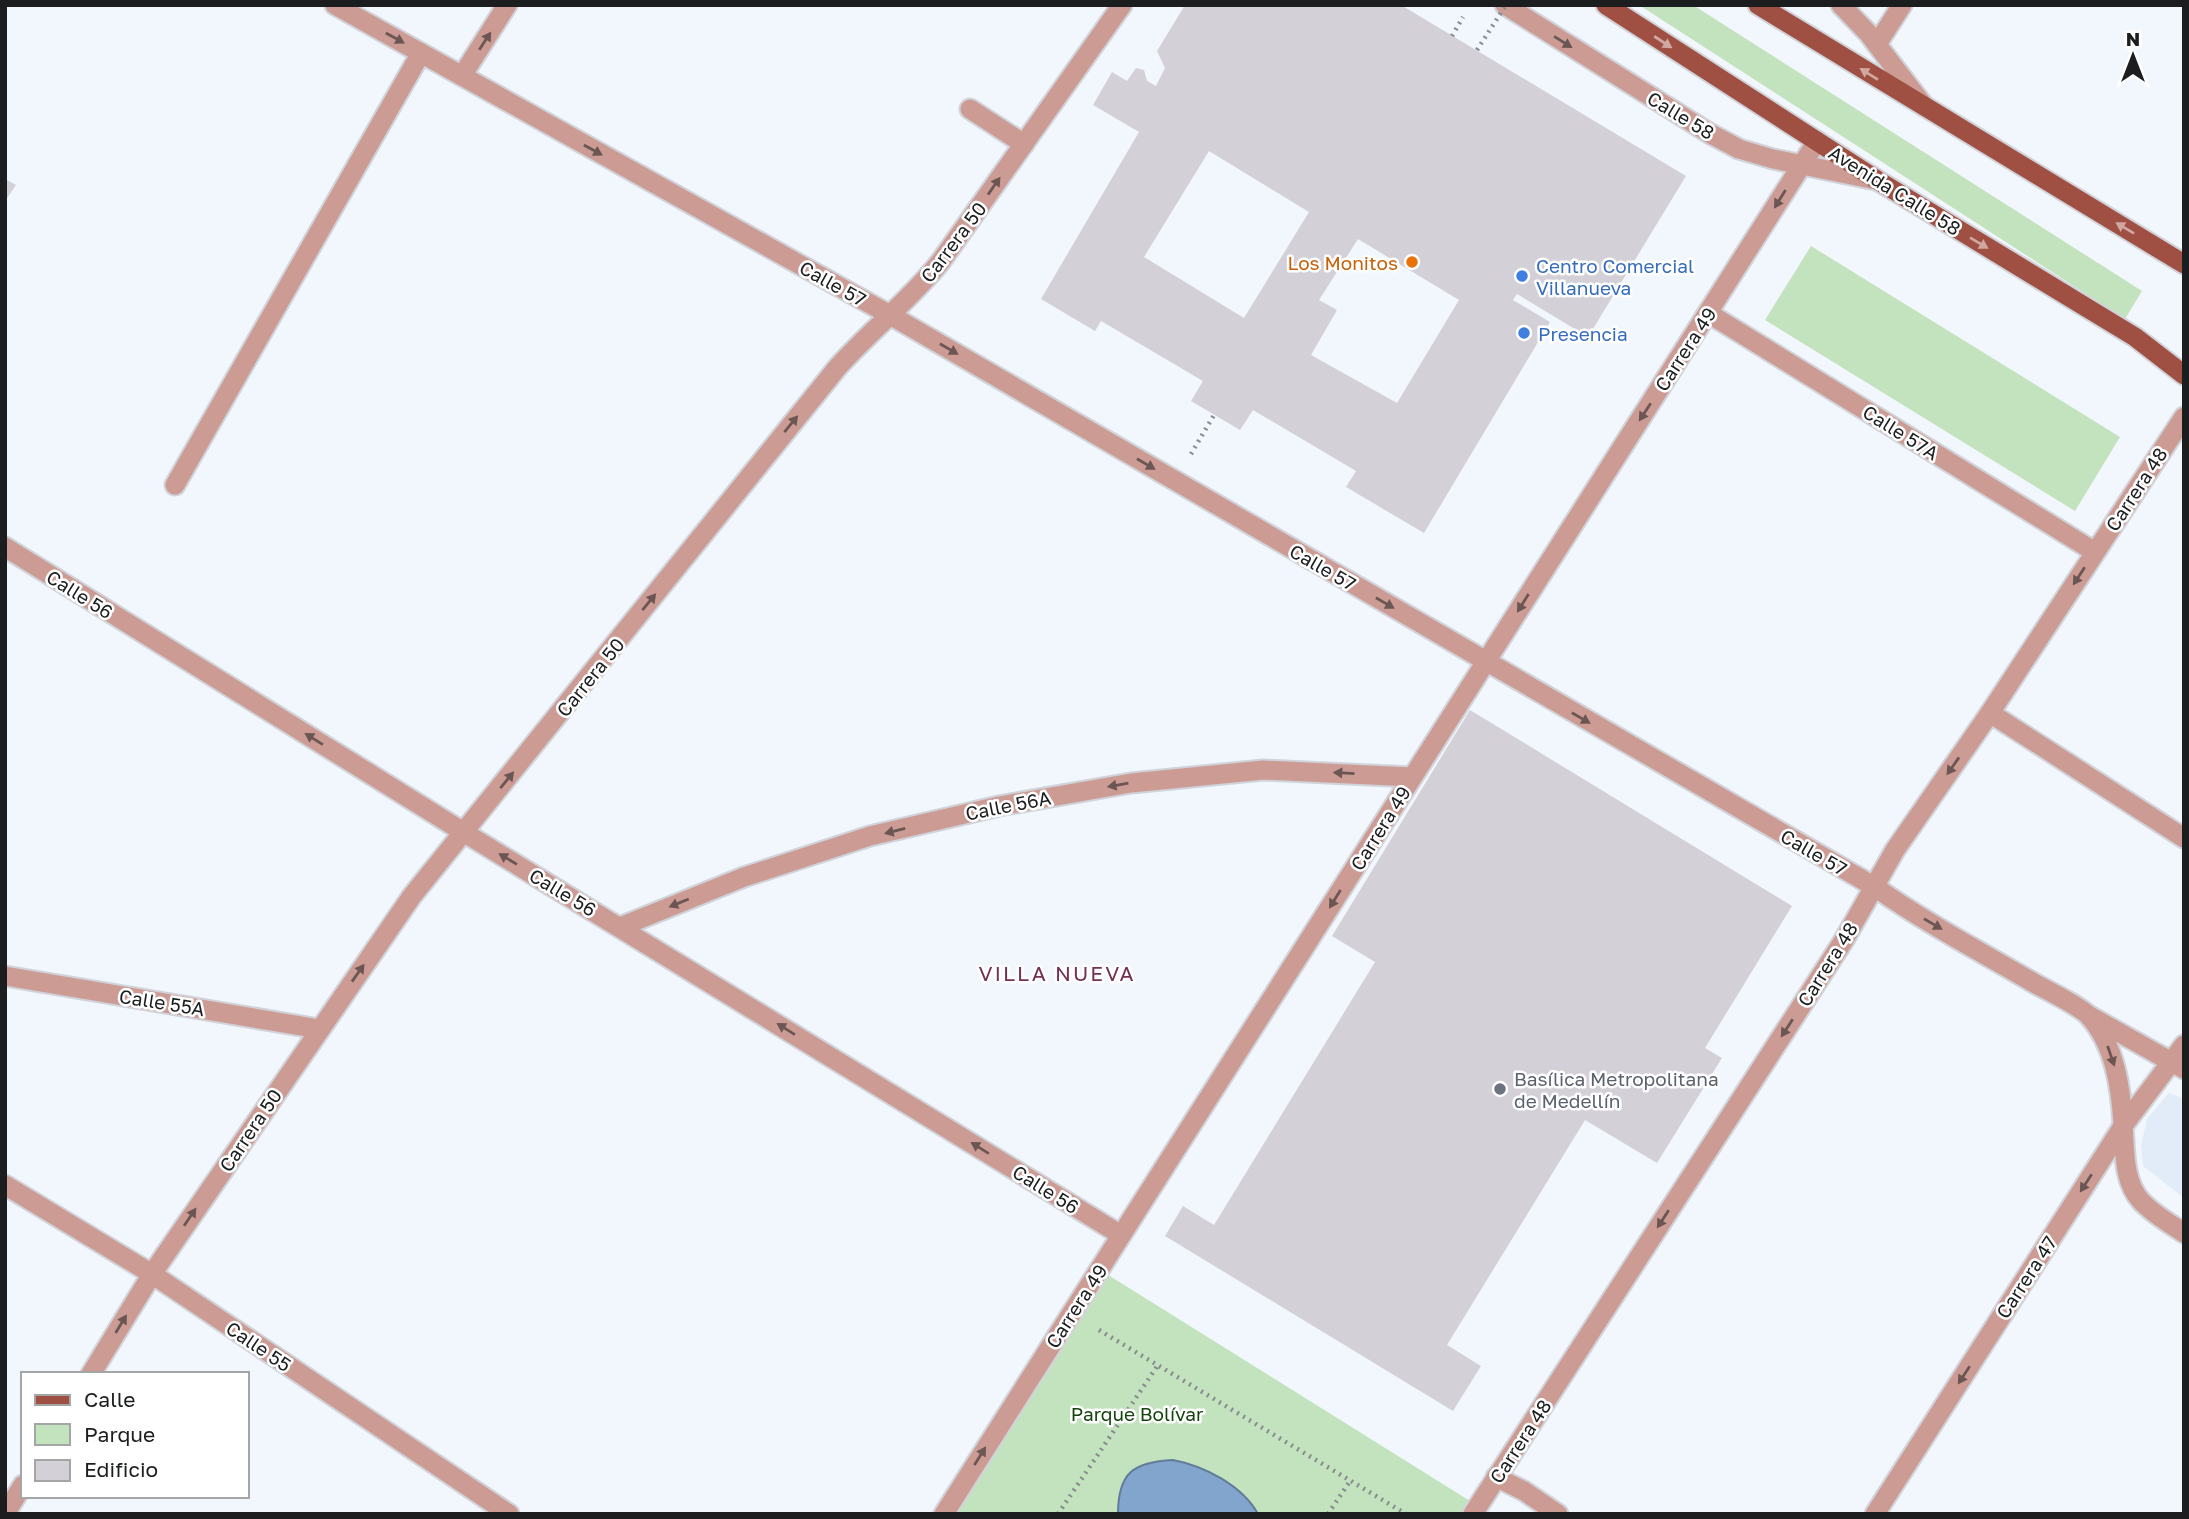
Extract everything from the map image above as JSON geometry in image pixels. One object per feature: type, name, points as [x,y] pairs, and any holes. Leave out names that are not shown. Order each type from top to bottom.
[{"type":"main road","name":"Avenida Calle 58","points":[[1606,5],[1877,180],[2135,337],[2184,375]]},
{"type":"main road","points":[[1758,5],[2184,264]]},
{"type":"street","name":"Calle 57","points":[[335,5],[890,315],[1875,887],[1907,909],[2088,1015],[2109,1049],[2120,1095],[2125,1160],[2132,1184],[2140,1200],[2184,1233]]},
{"type":"street","points":[[462,76],[507,5]]},
{"type":"street","name":"Carrera 50","points":[[92,1372],[152,1273],[412,896],[837,368],[925,282],[1122,5]]},
{"type":"street","name":"Calle 58","points":[[1505,5],[1739,149],[1877,180]]},
{"type":"street","points":[[1841,5],[1877,44],[1927,110]]},
{"type":"street","points":[[1877,44],[1902,5]]},
{"type":"street","points":[[175,485],[421,53]]},
{"type":"street","points":[[970,109],[1024,144]]},
{"type":"street","name":"Carrera 49","points":[[944,1514],[1817,141]]},
{"type":"street","name":"Calle 57A","points":[[1708,313],[2095,552]]},
{"type":"street","name":"Carrera 48","points":[[1473,1514],[1875,887],[1895,850],[1990,713],[2184,417]]},
{"type":"street","name":"Calle 56","points":[[5,547],[1121,1235]]},
{"type":"street","points":[[1990,713],[2184,838]]},
{"type":"street","name":"Calle 56A","points":[[620,927],[744,877],[870,836],[999,806],[1131,783],[1263,770],[1412,777]]},
{"type":"street","name":"Calle 55A","points":[[5,976],[319,1028]]},
{"type":"street","points":[[2088,1015],[2176,1066]]},
{"type":"street","name":"Carrera 47","points":[[1875,1514],[2123,1126],[2176,1066],[2184,1045]]},
{"type":"street","name":"Calle 55","points":[[5,1185],[152,1273],[509,1514]]},
{"type":"street","points":[[1496,1477],[1524,1491],[1558,1514]]},
{"type":"street","points":[[5,1514],[21,1488]]},
{"type":"path","points":[[1477,50],[1505,5]]},
{"type":"path","points":[[1452,36],[1463,18]]},
{"type":"path","points":[[1191,454],[1214,415]]},
{"type":"path","points":[[1071,1313],[1406,1514]]},
{"type":"path","points":[[1058,1514],[1158,1365]]},
{"type":"path","points":[[1328,1514],[1350,1481]]},
{"type":"shaded area","points":[[2169,1093],[2184,1099],[2184,1198],[2143,1166],[2141,1146],[2147,1119]]},
{"type":"green space","points":[[1639,5],[1693,5],[2142,291],[2125,319]]},
{"type":"green space","points":[[1811,246],[2120,437],[2075,511],[1765,320]]},
{"type":"green space","name":"Parque Bolívar","points":[[1105,1273],[1470,1501],[1462,1514],[952,1514]]},
{"type":"water","points":[[1173,1460],[1221,1478],[1242,1494],[1258,1514],[1118,1514],[1121,1488],[1131,1472],[1148,1463]]},
{"type":"building","name":"Centro Comercial Villanueva","points":[[1185,5],[1401,5],[1686,176],[1588,337],[1517,294],[1513,300],[1550,322],[1424,533],[1346,487],[1356,471],[1253,410],[1240,430],[1191,401],[1203,381],[1101,321],[1095,331],[1041,299],[1139,132],[1093,105],[1112,72],[1127,81],[1136,68],[1144,70],[1147,81],[1156,86],[1165,68],[1157,51]],"holes":[[[1209,151],[1309,212],[1244,318],[1144,257]],[[1358,239],[1459,300],[1397,403],[1311,355],[1337,310],[1319,300]]]},
{"type":"building","points":[[5,179],[16,185],[5,201]]},
{"type":"building","name":"Basílica Metropolitana de Medellín","points":[[1470,710],[1792,906],[1705,1048],[1722,1058],[1657,1163],[1585,1120],[1447,1345],[1481,1366],[1453,1411],[1165,1236],[1183,1206],[1214,1225],[1375,962],[1332,936]]},
{"type":"place","name":"Los Monitos","points":[[1412,262]]},
{"type":"place","name":"Centro Comercial Villanueva","points":[[1522,276]]},
{"type":"place","name":"Presencia","points":[[1524,333]]},
{"type":"place","name":"Basílica Metropolitana de Medellín","points":[[1500,1089]]},
{"type":"district","name":"VILLA NUEVA","points":[[1057,973]]}]
